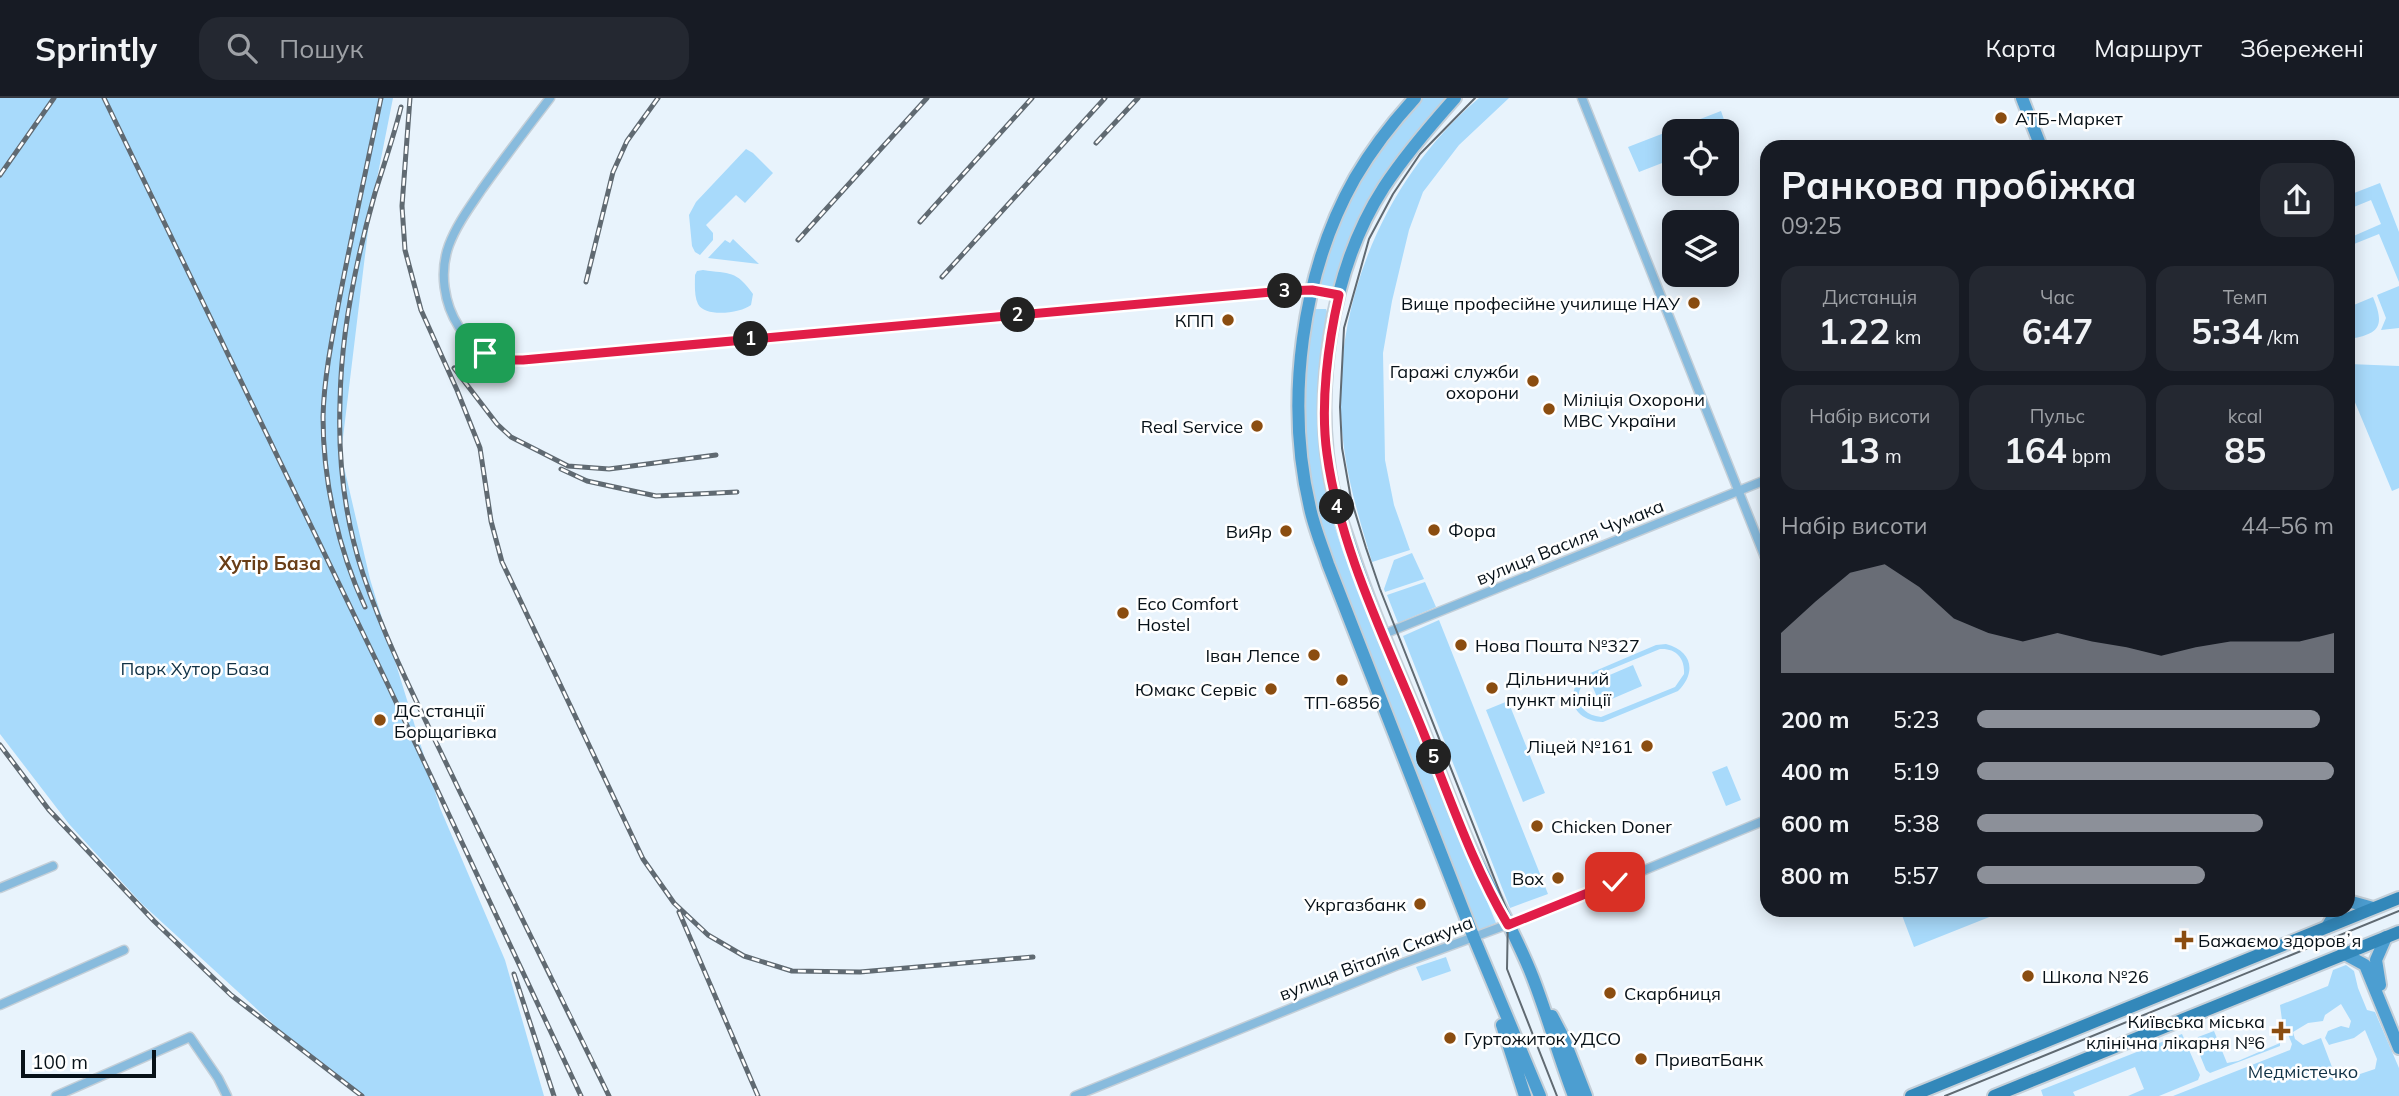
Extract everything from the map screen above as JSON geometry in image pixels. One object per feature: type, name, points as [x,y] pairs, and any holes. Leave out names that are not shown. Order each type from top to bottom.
[{"type":"main road","points":[[1415,98],[1380,139],[1354,180],[1332,226],[1312,290],[1306,321],[1298,405],[1302,451],[1310,508],[1328,564],[1474,938],[1538,1092]]},
{"type":"main road","points":[[1455,98],[1433,122],[1384,188],[1359,236],[1332,324],[1325,416],[1326,451],[1339,511],[1367,594],[1471,848],[1563,1037],[1586,1096]]},
{"type":"main road","points":[[2022,98],[2039,140]]},
{"type":"main road","points":[[2355,915],[2399,898]]},
{"type":"main road","points":[[2355,903],[2373,908]]},
{"type":"main road","points":[[2327,927],[2333,917]]},
{"type":"main road","points":[[1911,1096],[2351,917]]},
{"type":"main road","points":[[1993,1096],[2399,932]]},
{"type":"main road","points":[[2386,937],[2376,960],[2377,975],[2399,1034]]},
{"type":"main road","points":[[2343,953],[2365,965],[2399,1048]]},
{"type":"main road","points":[[1490,977],[1492,993],[1525,1096]]},
{"type":"main road","points":[[1534,979],[1574,1096]]},
{"type":"street","points":[[550,98],[462,218],[445,260],[446,299],[453,318],[465,336],[485,353],[501,360],[1217,296],[1312,290],[1339,295]]},
{"type":"street","points":[[1582,98],[1760,545]]},
{"type":"street","name":"вулиця Василя Чумака","points":[[1384,634],[1760,483]]},
{"type":"street","name":"вулиця Віталія Скакуна","points":[[1075,1096],[1388,969],[1555,907],[1760,822]]},
{"type":"street","points":[[0,888],[53,866]]},
{"type":"street","points":[[0,1005],[124,950]]},
{"type":"street","points":[[56,1096],[190,1037],[227,1096]]},
{"type":"green space","name":"Парк Хутор База","points":[[0,98],[393,98],[370,214],[341,454],[370,579],[440,808],[505,960],[544,1096],[361,1096],[284,1034],[142,904],[69,824],[0,734]]},
{"type":"green space","points":[[1422,98],[1449,98],[1405,148],[1336,286],[1326,288],[1319,283],[1347,208],[1359,184],[1387,139]]},
{"type":"green space","points":[[1479,98],[1509,98],[1459,145],[1423,192],[1409,230],[1392,301],[1383,353],[1385,460],[1394,505],[1410,550],[1372,562],[1352,491],[1344,448],[1341,399],[1344,350],[1353,302],[1368,255],[1388,211],[1414,170],[1444,132]]},
{"type":"green space","points":[[1721,111],[1724,119],[1700,119]]},
{"type":"green space","points":[[1662,134],[1662,163],[1639,172],[1628,147]]},
{"type":"green space","points":[[746,149],[773,173],[745,203],[736,195],[706,225],[713,233],[713,240],[700,255],[692,246],[689,215],[696,202]]},
{"type":"green space","points":[[2380,183],[2399,232],[2399,282],[2379,234],[2355,244],[2355,235],[2381,224],[2371,200],[2355,207],[2355,193]]},
{"type":"green space","points":[[733,239],[759,264],[708,258],[725,240],[730,243]]},
{"type":"green space","points":[[697,271],[737,277],[753,294],[751,305],[723,313],[702,308],[696,297],[695,275]]},
{"type":"green space","points":[[2399,286],[2399,328],[2381,330],[2386,318],[2377,295]]},
{"type":"green space","points":[[2373,297],[2379,322],[2373,331],[2355,337],[2355,304]]},
{"type":"green space","points":[[1314,309],[1326,309],[1328,314],[1319,369],[1320,451],[1328,506],[1343,552],[1496,923],[1479,930],[1330,555],[1315,508],[1306,452],[1304,367]]},
{"type":"green space","points":[[2355,364],[2399,366],[2399,488],[2392,491],[2355,402]]},
{"type":"green space","points":[[1412,553],[1424,579],[1385,592],[1394,560]]},
{"type":"green space","points":[[1425,582],[1436,607],[1398,623],[1387,595]]},
{"type":"green space","points":[[1439,620],[1548,894],[1510,908],[1403,636]]},
{"type":"green space","points":[[1656,645],[1675,647],[1689,663],[1688,677],[1678,691],[1603,722],[1585,718],[1579,713],[1573,701],[1573,693],[1581,677]],"holes":[[[1660,649],[1675,652],[1683,663],[1684,674],[1675,687],[1601,717],[1583,708],[1579,691],[1587,679]]]},
{"type":"green space","points":[[1633,665],[1642,686],[1600,704],[1591,683]]},
{"type":"green space","points":[[1508,701],[1545,793],[1523,802],[1486,710]]},
{"type":"green space","points":[[1727,766],[1741,800],[1726,806],[1712,772]]},
{"type":"green space","points":[[1903,917],[1989,917],[1914,947]]},
{"type":"green space","points":[[1446,957],[1451,971],[1422,981],[1416,967]]},
{"type":"green space","name":"Медмістечко","points":[[2346,965],[2354,971],[2367,1010],[2375,1012],[2399,1068],[2399,1096],[2173,1096],[2290,1050],[2292,1044],[2282,1020],[2280,1005],[2328,986],[2333,970]],"holes":[[[2341,1004],[2351,1021],[2349,1028],[2341,1026],[2328,1031],[2325,1038],[2329,1045],[2354,1038],[2365,1030],[2377,1059],[2375,1069],[2357,1075],[2335,1075],[2321,1038],[2303,1045],[2295,1039],[2293,1032],[2308,1023],[2323,1021],[2325,1015]]]},
{"type":"green space","points":[[2214,1031],[2227,1063],[2280,1043],[2280,1046],[2210,1073],[2206,1070],[2195,1043],[2198,1037]]},
{"type":"green space","points":[[2182,1034],[2200,1075],[2198,1080],[2159,1096],[2128,1096],[2144,1089],[2135,1067],[2073,1092],[2075,1096],[2043,1096],[2041,1090]]},
{"type":"tram line","points":[[1475,98],[1420,154],[1393,194],[1369,239],[1344,328],[1340,407],[1342,448],[1351,499],[1380,589],[1508,913],[1507,969],[1557,1096]]},
{"type":"tram line","points":[[1945,1096],[2399,911]]},
{"type":"railway","points":[[0,175],[54,98]]},
{"type":"railway","points":[[104,98],[388,685],[581,1096]]},
{"type":"railway","points":[[365,607],[347,562],[334,514],[326,466],[323,417],[334,329],[381,98]]},
{"type":"railway","points":[[410,98],[402,206],[405,250],[421,310],[480,448],[491,521],[502,562],[643,859],[674,903],[708,935],[744,956],[792,971],[860,972],[1033,957]]},
{"type":"railway","points":[[586,282],[613,172],[627,141],[658,98]]},
{"type":"railway","points":[[798,240],[927,98]]},
{"type":"railway","points":[[920,222],[1032,98]]},
{"type":"railway","points":[[942,277],[1105,98]]},
{"type":"railway","points":[[1096,143],[1138,98]]},
{"type":"railway","points":[[401,107],[362,244],[343,349],[340,445],[352,532],[373,602],[408,684],[609,1096]]},
{"type":"railway","points":[[454,368],[497,424],[511,437],[568,466],[609,469],[716,455]]},
{"type":"railway","points":[[561,469],[587,481],[656,496],[737,492]]},
{"type":"railway","points":[[0,745],[49,810],[154,921],[231,995],[362,1096]]},
{"type":"railway","points":[[679,912],[758,1096]]},
{"type":"railway","points":[[514,974],[554,1096]]},
{"type":"place","name":"АТБ-Маркет","points":[[2001,118]]},
{"type":"place","name":"Вище професійне училище НАУ","points":[[1694,303]]},
{"type":"place","name":"КПП","points":[[1228,320]]},
{"type":"place","name":"Гаражі служби охорони","points":[[1533,381]]},
{"type":"place","name":"Міліція Охорони МВС України","points":[[1549,409]]},
{"type":"place","name":"Real Service","points":[[1257,426]]},
{"type":"place","name":"Фора","points":[[1434,530]]},
{"type":"place","name":"ВиЯр","points":[[1286,531]]},
{"type":"place","name":"Eco Comfort Hostel","points":[[1123,613]]},
{"type":"place","name":"Нова Пошта №327","points":[[1461,645]]},
{"type":"place","name":"Іван Лепсе","points":[[1314,655]]},
{"type":"place","name":"ТП-6856","points":[[1342,680]]},
{"type":"place","name":"Дільничний пункт міліції","points":[[1492,688]]},
{"type":"place","name":"Юмакс Сервіс","points":[[1271,689]]},
{"type":"place","name":"ДС станції Борщагівка","points":[[380,720]]},
{"type":"place","name":"Ліцей №161","points":[[1647,746]]},
{"type":"place","name":"Chicken Doner","points":[[1537,826]]},
{"type":"place","name":"Box","points":[[1558,878]]},
{"type":"place","name":"Укргазбанк","points":[[1420,904]]},
{"type":"place","name":"Бажаємо здоровʼя","points":[[2184,940]]},
{"type":"place","name":"Школа №26","points":[[2028,976]]},
{"type":"place","name":"Скарбниця","points":[[1610,993]]},
{"type":"place","name":"Київська міська клінічна лікарня №6","points":[[2281,1031]]},
{"type":"place","name":"Гуртожиток УДСО","points":[[1450,1038]]},
{"type":"place","name":"ПриватБанк","points":[[1641,1059]]},
{"type":"district","name":"Хутір База","points":[[270,563]]},
{"type":"route","points":[[485,353],[501,360],[523,360],[1217,296],[1312,290],[1339,295],[1332,324],[1325,416],[1326,451],[1335,498],[1367,594],[1471,848],[1502,915],[1508,925],[1615,882]]}]
